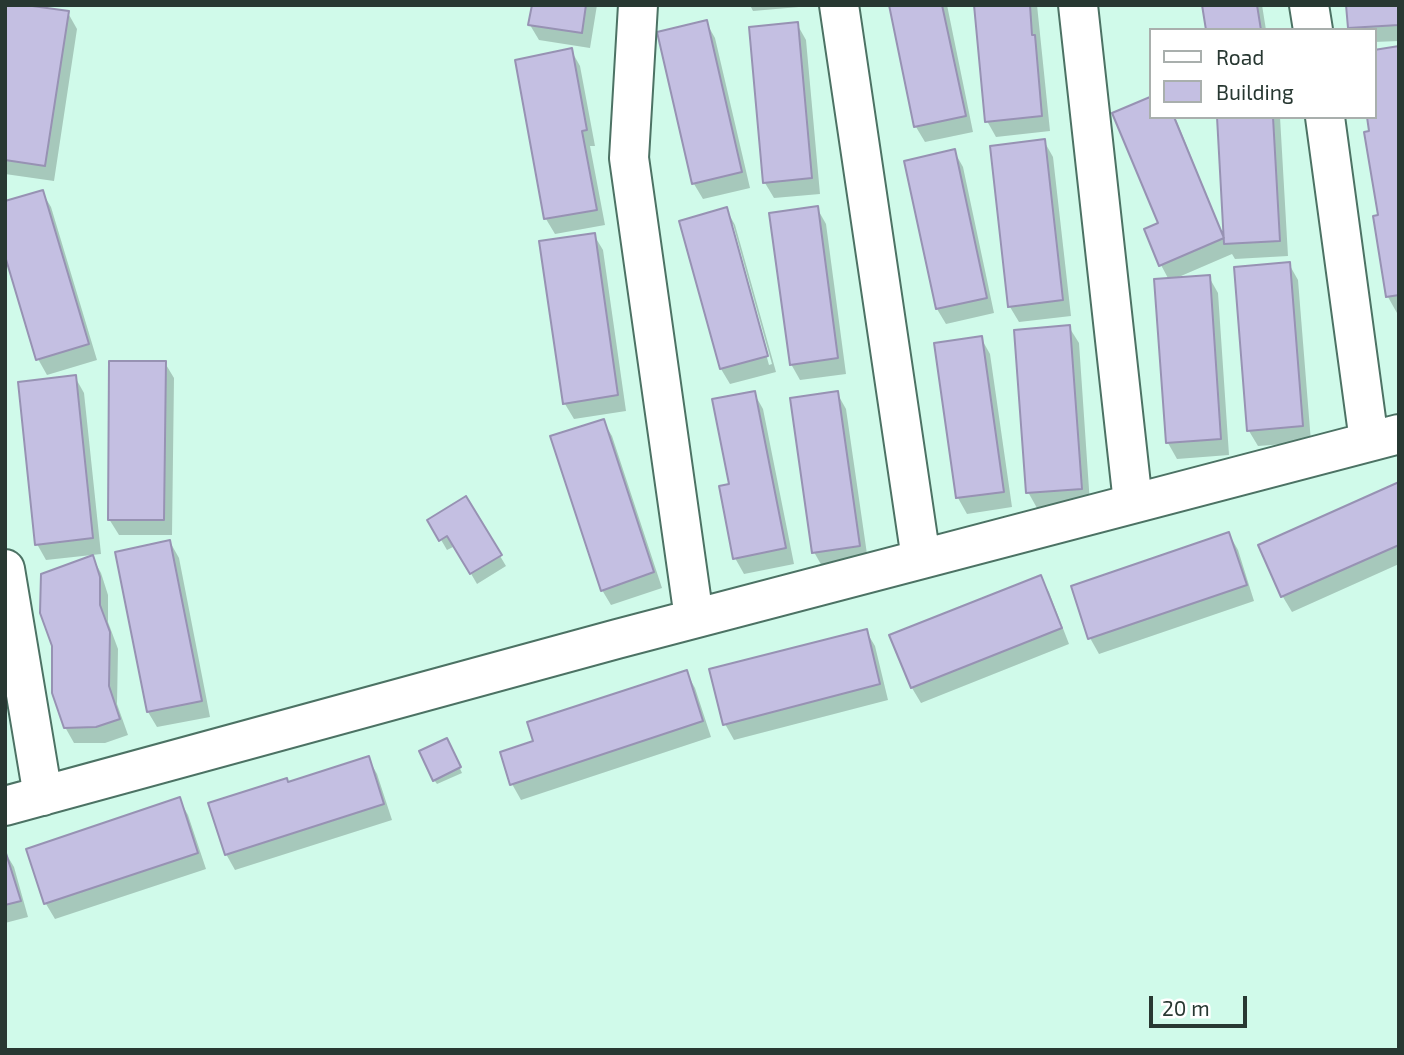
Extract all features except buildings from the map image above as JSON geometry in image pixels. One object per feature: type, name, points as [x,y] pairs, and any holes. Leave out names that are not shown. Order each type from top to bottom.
[{"type":"street","points":[[638,5],[629,158],[694,618]]},
{"type":"street","points":[[839,5],[921,559]]},
{"type":"street","points":[[1078,5],[1133,503]]},
{"type":"street","points":[[1309,5],[1313,28]]},
{"type":"street","points":[[5,806],[694,618],[1384,438],[1325,119]]},
{"type":"street","points":[[5,569],[43,796]]}]
